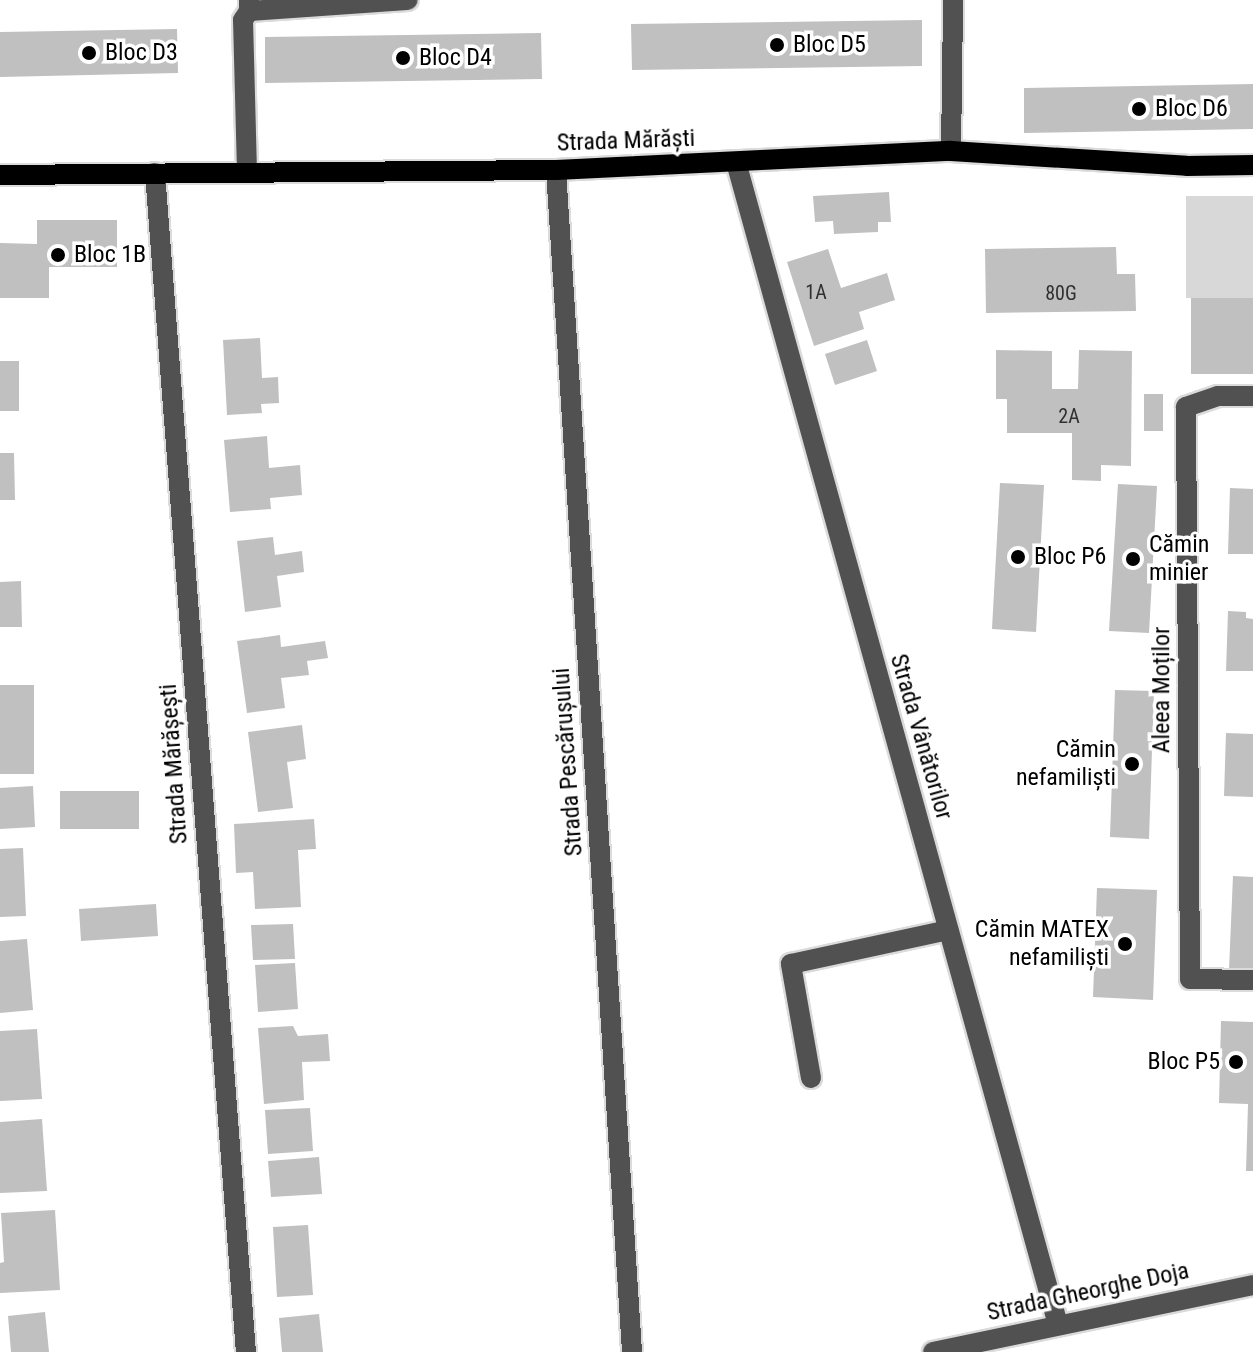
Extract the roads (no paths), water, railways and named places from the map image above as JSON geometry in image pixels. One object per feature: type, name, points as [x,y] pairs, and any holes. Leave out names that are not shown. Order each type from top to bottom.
[{"type":"main road","name":"Strada Mărăști","points":[[0,175],[556,170],[951,151],[1187,166],[1253,165]]},
{"type":"street","points":[[247,172],[243,20],[249,6],[408,0]]},
{"type":"street","points":[[951,151],[953,0]]},
{"type":"street","name":"Strada Vânătorilor","points":[[736,162],[1058,1325]]},
{"type":"street","name":"Strada Pescărușului","points":[[556,170],[632,1352]]},
{"type":"street","name":"Strada Mărășești","points":[[155,173],[246,1352]]},
{"type":"street","name":"Aleea Moților","points":[[1253,396],[1218,396],[1186,407],[1190,979],[1253,980]]},
{"type":"street","points":[[811,1078],[791,964],[948,930]]},
{"type":"street","name":"Strada Gheorghe Doja","points":[[933,1352],[1253,1285]]},
{"type":"place","name":"Bloc D5","points":[[777,45]]},
{"type":"place","name":"Bloc D3","points":[[89,53]]},
{"type":"place","name":"Bloc D4","points":[[403,58]]},
{"type":"place","name":"Bloc D6","points":[[1139,109]]},
{"type":"place","name":"Bloc 1B","points":[[58,255]]},
{"type":"place","name":"Bloc P6","points":[[1018,557]]},
{"type":"place","name":"Cămin minier","points":[[1133,559]]},
{"type":"place","name":"Cămin nefamiliști","points":[[1132,764]]},
{"type":"place","name":"Cămin MATEX nefamiliști","points":[[1125,944]]},
{"type":"place","name":"Bloc P5","points":[[1236,1062]]}]
